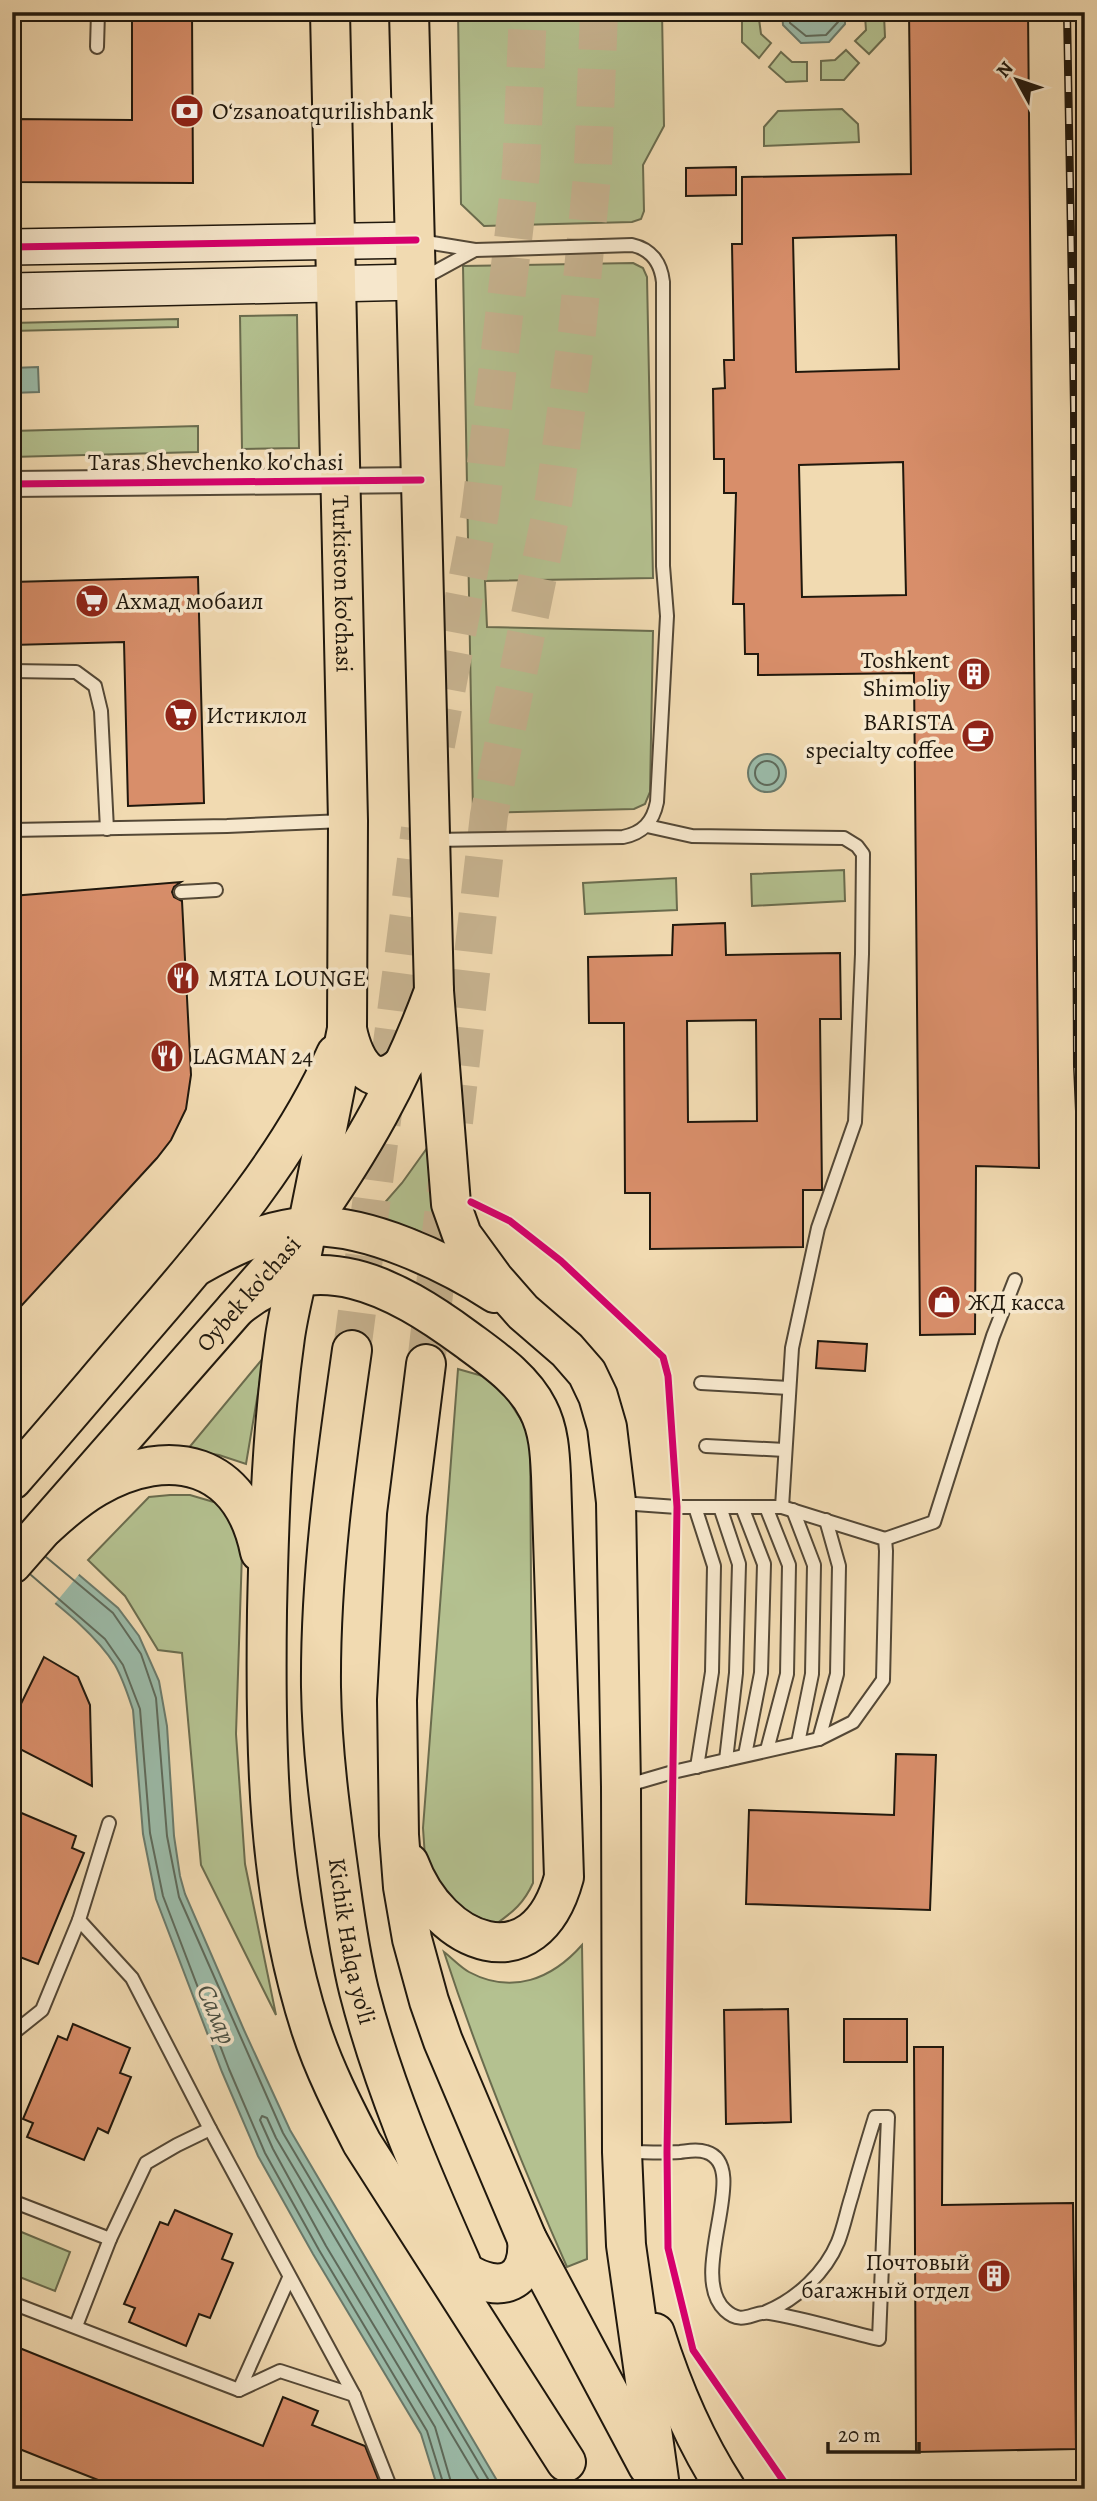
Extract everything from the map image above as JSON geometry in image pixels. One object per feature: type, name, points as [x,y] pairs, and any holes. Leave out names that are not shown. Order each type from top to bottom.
[{"type":"main road","name":"Turkiston ko'chasi","points":[[330,12],[348,821],[347,1029]]},
{"type":"main road","points":[[409,12],[435,991],[451,1205],[454,1218],[468,1245],[523,1312]]},
{"type":"main road","name":"Oybek ko'chasi","points":[[12,1564],[307,1227],[368,1135],[408,1059],[435,991]]},
{"type":"main road","points":[[347,1029],[355,1056],[369,1074],[386,1076],[395,1072],[408,1059]]},
{"type":"main road","points":[[347,1029],[285,1336],[273,1447],[266,1713],[273,1847],[291,1957],[312,2031],[331,2081],[362,2143],[573,2475]]},
{"type":"main road","points":[[12,1480],[195,1267],[260,1181],[299,1124],[347,1029]]},
{"type":"main road","points":[[195,1267],[224,1250],[277,1231],[307,1227],[353,1232],[422,1253],[464,1274],[523,1312],[567,1350],[593,1384],[607,1427],[616,1503],[621,1787],[622,2152],[626,2245],[660,2488]]},
{"type":"main road","points":[[236,1308],[265,1287],[298,1275],[320,1275],[375,1285],[414,1303],[490,1357],[530,1395],[546,1429],[551,1476],[564,1850],[564,1878],[561,1889],[545,1919],[526,1934],[502,1943],[481,1941],[453,1926],[428,1902],[412,1871],[399,1835]]},
{"type":"main road","name":"Kichik Halqa yo'li","points":[[352,1350],[332,1490],[321,1687],[332,1829],[348,1937],[367,2019],[413,2149],[465,2272],[573,2475]]},
{"type":"main road","points":[[426,1364],[407,1515],[396,1755],[403,1887],[412,1939],[429,2001],[463,2090],[527,2239],[660,2488]]},
{"type":"main road","points":[[45,1527],[94,1488],[141,1468],[169,1463],[193,1466],[205,1471],[231,1490],[249,1514],[261,1556],[267,1625]]},
{"type":"main road","points":[[465,2272],[489,2284],[500,2285],[510,2281],[519,2275],[525,2266],[527,2239]]},
{"type":"main road","points":[[626,2245],[674,2386],[705,2454],[726,2489]]},
{"type":"street","points":[[12,247],[416,240]]},
{"type":"street","points":[[12,291],[417,282]]},
{"type":"street","name":"Taras Shevchenko ko'chasi","points":[[12,484],[421,480]]},
{"type":"lane","points":[[97,12],[97,47]]},
{"type":"lane","points":[[416,240],[475,250],[632,245],[650,254],[662,274],[663,566],[667,615],[657,802],[654,814],[647,826],[637,834],[623,837],[430,840]]},
{"type":"lane","points":[[417,282],[475,250]]},
{"type":"lane","points":[[12,671],[76,672],[95,686],[101,711],[107,829]]},
{"type":"lane","points":[[12,830],[348,821]]},
{"type":"lane","points":[[647,826],[692,836],[844,838],[857,846],[863,854],[855,1122],[818,1227],[792,1348],[789,1388],[785,1450],[788,1508],[814,1565],[812,1674],[798,1743]]},
{"type":"lane","points":[[181,892],[216,890]]},
{"type":"lane","points":[[616,1503],[788,1508],[885,1539],[934,1522],[993,1336],[1015,1280]]},
{"type":"lane","points":[[701,1383],[789,1388]]},
{"type":"lane","points":[[706,1446],[785,1450]]},
{"type":"lane","points":[[695,1507],[714,1566],[712,1672],[697,1767]]},
{"type":"lane","points":[[720,1507],[739,1564],[736,1672],[726,1760]]},
{"type":"lane","points":[[742,1507],[764,1564],[761,1673],[745,1755]]},
{"type":"lane","points":[[766,1507],[789,1565],[787,1674],[768,1750]]},
{"type":"lane","points":[[819,1739],[837,1674],[839,1566],[826,1521]]},
{"type":"lane","points":[[621,1787],[819,1739],[853,1722],[883,1680],[885,1539]]},
{"type":"lane","points":[[12,2034],[42,2010],[79,1920],[109,1823]]},
{"type":"lane","points":[[79,1920],[132,1978],[210,2130],[354,2395],[391,2489]]},
{"type":"lane","points":[[622,2152],[697,2150],[710,2153],[715,2158],[724,2186],[711,2264],[714,2292],[723,2308],[732,2316],[748,2318],[781,2305],[795,2295],[813,2280],[826,2262],[838,2242],[875,2117],[888,2117],[879,2339],[766,2312]]},
{"type":"lane","points":[[76,2326],[110,2239],[146,2163],[210,2130]]},
{"type":"lane","points":[[12,2201],[110,2239]]},
{"type":"lane","points":[[239,2390],[289,2278]]},
{"type":"lane","points":[[12,2303],[239,2390],[280,2371],[354,2395]]},
{"type":"green space","points":[[458,12],[662,12],[664,126],[643,165],[644,211],[641,219],[632,222],[484,226],[461,204]]},
{"type":"green space","points":[[884,15],[885,37],[869,54],[855,41],[866,30],[865,16]]},
{"type":"green space","points":[[759,19],[761,34],[771,43],[759,58],[742,42],[742,20]]},
{"type":"green space","points":[[846,50],[859,63],[844,80],[821,80],[821,61],[835,60]]},
{"type":"green space","points":[[781,52],[792,62],[807,62],[807,81],[786,82],[769,67]]},
{"type":"green space","points":[[842,109],[858,124],[859,142],[764,146],[764,127],[778,111]]},
{"type":"green space","points":[[633,263],[643,268],[647,277],[653,578],[485,581],[487,627],[653,631],[650,792],[645,804],[634,809],[473,813],[463,266]]},
{"type":"green space","points":[[297,315],[299,448],[242,449],[240,316]]},
{"type":"green space","points":[[178,319],[178,327],[12,331],[12,323]]},
{"type":"green space","points":[[198,426],[198,452],[12,457],[12,431]]},
{"type":"green space","points":[[844,870],[845,901],[752,906],[751,874]]},
{"type":"green space","points":[[676,878],[677,910],[585,914],[583,883]]},
{"type":"green space","points":[[435,1137],[456,1247],[414,1229],[367,1223],[402,1183]]},
{"type":"green space","points":[[264,1357],[246,1464],[219,1455],[187,1450]]},
{"type":"green space","points":[[458,1369],[486,1377],[502,1390],[530,1434],[533,1883],[518,1906],[496,1924],[452,1907],[426,1872],[423,1828]]},
{"type":"green space","points":[[190,1495],[217,1503],[233,1518],[242,1553],[236,1734],[245,1864],[276,2015],[201,1865],[182,1653],[158,1650],[125,1596],[88,1560],[149,1497]]},
{"type":"green space","points":[[582,1945],[587,2259],[567,2267],[501,2111],[444,1952],[466,1970],[485,1979],[516,1983],[544,1975],[558,1967]]},
{"type":"green space","points":[[19,2231],[70,2252],[55,2291],[12,2274],[12,2249]]},
{"type":"water","points":[[782,12],[845,12],[845,24],[829,42],[801,43],[783,25]]},
{"type":"water","points":[[38,367],[39,392],[12,393],[12,368]]},
{"type":"water","points":[[767,754],[781,759],[786,773],[781,787],[767,792],[753,787],[748,773],[753,759]]},
{"type":"water","name":"Салар","points":[[12,1518],[118,1608],[139,1636],[159,1681],[167,1726],[174,1836],[185,1894],[290,2130],[502,2489],[438,2489],[421,2434],[313,2254],[258,2156],[222,2072],[156,1899],[143,1834],[133,1710],[125,1687],[115,1665],[94,1638],[12,1568]]},
{"type":"pier","points":[[12,1515],[81,1572],[52,1607],[12,1573]]},
{"type":"building","points":[[132,12],[192,12],[193,183],[12,182],[12,119],[132,120]]},
{"type":"building","name":"Toshkent Shimoliy","points":[[909,12],[1028,12],[1039,1168],[976,1166],[975,1334],[920,1335],[914,673],[758,675],[758,654],[745,654],[744,604],[733,604],[736,493],[724,493],[724,459],[714,459],[713,389],[725,388],[724,360],[734,360],[732,244],[742,244],[742,177],[911,174]],"holes":[[[896,235],[899,369],[796,372],[793,238]],[[903,462],[906,595],[802,597],[799,465]]]},
{"type":"building","points":[[736,167],[736,195],[686,196],[686,168]]},
{"type":"building","points":[[198,577],[204,803],[128,806],[124,642],[12,645],[12,582]]},
{"type":"building","points":[[181,882],[172,892],[174,897],[182,901],[191,1075],[186,1109],[171,1140],[157,1158],[12,1316],[12,1057],[16,1054],[12,1000],[12,896]]},
{"type":"building","points":[[725,923],[726,955],[840,953],[841,1019],[820,1019],[822,1190],[803,1190],[803,1247],[650,1249],[650,1193],[625,1193],[624,1023],[589,1023],[588,957],[672,955],[673,925]],"holes":[[[756,1020],[757,1121],[688,1122],[687,1021]]]},
{"type":"building","points":[[818,1341],[867,1344],[865,1371],[816,1368]]},
{"type":"building","points":[[44,1657],[78,1677],[90,1705],[92,1786],[12,1745],[12,1722]]},
{"type":"building","points":[[896,1754],[936,1755],[930,1910],[746,1904],[749,1810],[894,1815]]},
{"type":"building","points":[[12,1809],[76,1836],[72,1848],[84,1853],[38,1964],[12,1954]]},
{"type":"building","points":[[788,2009],[791,2122],[726,2124],[724,2010]]},
{"type":"building","points":[[844,2019],[907,2019],[907,2062],[844,2062]]},
{"type":"building","points":[[73,2024],[130,2048],[120,2073],[131,2077],[108,2133],[98,2128],[84,2160],[27,2137],[33,2123],[23,2119],[58,2036],[67,2040]]},
{"type":"building","name":"Почтовый багажный отдел","points":[[914,2047],[943,2047],[942,2205],[1073,2203],[1076,2449],[916,2452]]},
{"type":"building","points":[[175,2210],[232,2234],[222,2259],[233,2263],[210,2318],[199,2314],[186,2346],[129,2322],[135,2308],[124,2304],[160,2222],[168,2225]]},
{"type":"building","points":[[12,2345],[263,2446],[283,2397],[318,2411],[312,2425],[365,2446],[382,2489],[121,2489],[12,2446]]},
{"type":"tunnel","points":[[436,745],[480,513],[521,172],[528,12]]},
{"type":"tunnel","points":[[454,1122],[489,815],[554,498],[577,332],[593,166],[599,12]]},
{"type":"tunnel","points":[[352,1350],[420,829]]},
{"type":"tunnel","points":[[426,1364],[447,1181]]},
{"type":"railway","points":[[1067,12],[1074,408],[1077,1066],[1085,1246]]},
{"type":"cycle path","points":[[12,247],[416,240]]},
{"type":"cycle path","points":[[12,484],[421,480]]},
{"type":"cycle path","points":[[471,1202],[510,1221],[561,1261],[663,1357],[668,1376],[677,1507],[667,2152],[668,2248],[693,2350],[789,2489]]},
{"type":"place","name":"Oʻzsanoatqurilishbank","points":[[187,111]]},
{"type":"place","name":"Ахмад мобаил","points":[[92,601]]},
{"type":"place","name":"Toshkent Shimoliy","points":[[974,674]]},
{"type":"place","name":"Истиклол","points":[[181,715]]},
{"type":"place","name":"BARISTA specialty coffee","points":[[978,736]]},
{"type":"place","name":"МЯТА LOUNGE","points":[[183,978]]},
{"type":"place","name":"LAGMAN 24","points":[[167,1056]]},
{"type":"place","name":"ЖД касса","points":[[944,1302]]},
{"type":"place","name":"Почтовый багажный отдел","points":[[994,2276]]}]
